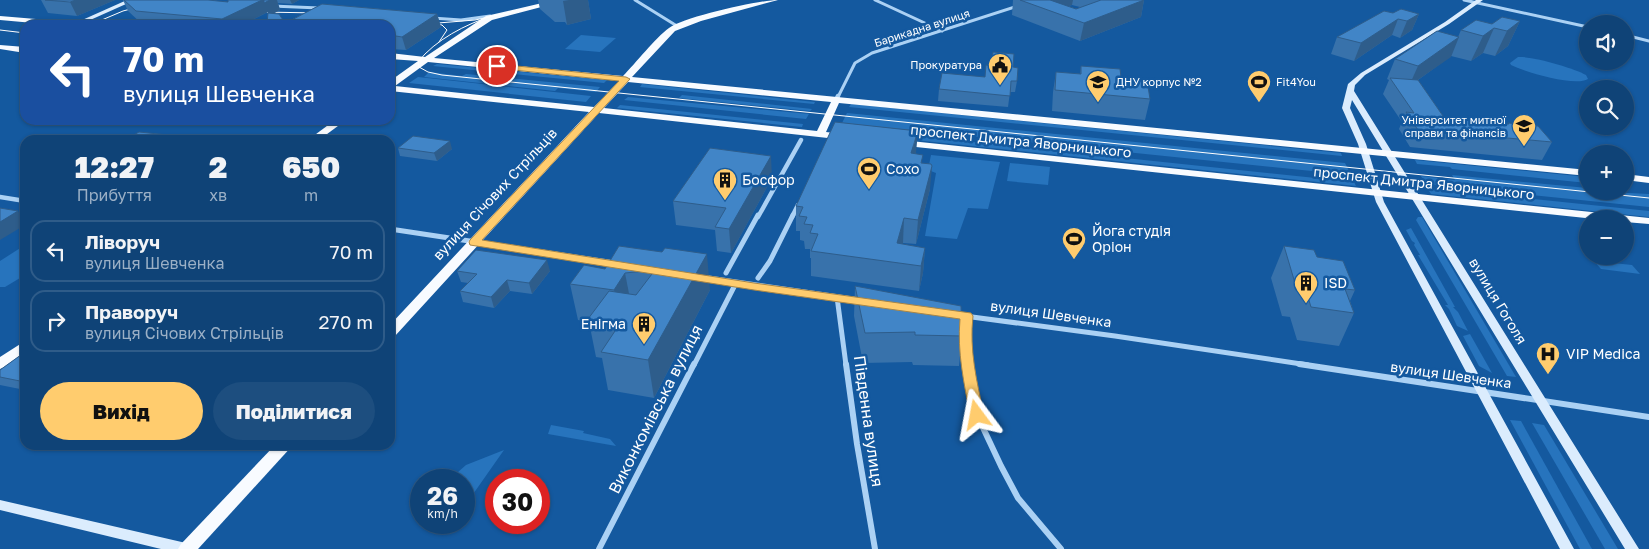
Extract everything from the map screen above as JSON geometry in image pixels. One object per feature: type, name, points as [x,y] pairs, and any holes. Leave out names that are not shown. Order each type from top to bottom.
[{"type":"main road","points":[[395,82],[470,29],[501,14],[564,0]]},
{"type":"main road","points":[[677,26],[774,0]]},
{"type":"main road","points":[[0,18],[22,20]]},
{"type":"main road","name":"вулиця Січових Стрільців","points":[[395,328],[661,40],[677,26]]},
{"type":"main road","points":[[0,47],[20,48]]},
{"type":"main road","name":"проспект Дмитра Яворницького","points":[[395,56],[1579,173]]},
{"type":"main road","points":[[395,87],[852,138]]},
{"type":"main road","points":[[820,134],[836,100]]},
{"type":"main road","points":[[320,135],[334,125]]},
{"type":"main road","name":"проспект Дмитра Яворницького","points":[[892,142],[1649,221]]},
{"type":"main road","points":[[1634,178],[1649,180]]},
{"type":"main road","points":[[0,364],[20,350]]},
{"type":"main road","points":[[187,549],[279,450]]},
{"type":"street","points":[[89,20],[132,0]]},
{"type":"street","points":[[636,0],[677,26]]},
{"type":"street","points":[[875,0],[943,31]]},
{"type":"street","points":[[1464,0],[1478,1],[1579,25]]},
{"type":"street","points":[[1478,1],[1448,23],[1363,74],[1352,84],[1346,108],[1364,152],[1380,202],[1567,549]]},
{"type":"street","name":"Барикадна вулиця","points":[[836,100],[855,62],[872,53],[1024,4]]},
{"type":"street","points":[[268,6],[324,9]]},
{"type":"street","points":[[431,18],[461,20],[501,14]]},
{"type":"street","points":[[1634,37],[1649,41]]},
{"type":"street","name":"вулиця Гоголя","points":[[1350,91],[1632,549]]},
{"type":"street","points":[[726,273],[801,140]]},
{"type":"street","points":[[0,197],[20,200]]},
{"type":"street","points":[[758,278],[770,261],[799,203]]},
{"type":"street","points":[[395,230],[621,264]]},
{"type":"street","points":[[699,276],[865,301]]},
{"type":"street","name":"Виконкомівська вулиця","points":[[599,549],[736,282]]},
{"type":"street","name":"Південна вулиця","points":[[837,297],[875,549]]},
{"type":"street","name":"вулиця Шевченка","points":[[948,313],[1115,336],[1649,417]]},
{"type":"street","points":[[967,316],[964,337],[968,371],[977,415],[1000,466],[1018,498],[1061,549]]},
{"type":"street","points":[[0,504],[187,549]]},
{"type":"shaded area","points":[[581,35],[616,38],[600,52],[565,49]]},
{"type":"shaded area","points":[[1518,57],[1543,60],[1580,72],[1586,75],[1588,79],[1572,81],[1550,78],[1511,65],[1510,63]]},
{"type":"shaded area","points":[[437,64],[607,80],[604,83],[433,66]]},
{"type":"shaded area","points":[[429,72],[600,87],[596,92],[558,88],[555,91],[424,77]]},
{"type":"shaded area","points":[[418,77],[591,96],[586,102],[409,83]]},
{"type":"shaded area","points":[[642,84],[815,102],[814,104],[640,87]]},
{"type":"shaded area","points":[[682,95],[812,109],[810,111],[679,98]]},
{"type":"shaded area","points":[[628,97],[809,114],[806,119],[624,100]]},
{"type":"shaded area","points":[[851,104],[1341,153],[1342,156],[849,107]]},
{"type":"shaded area","points":[[620,105],[803,124],[802,127],[617,108]]},
{"type":"shaded area","points":[[847,113],[1345,163],[1351,175],[842,123]]},
{"type":"shaded area","points":[[840,128],[1354,182],[1356,186],[838,132]]},
{"type":"shaded area","points":[[931,155],[1000,162],[988,209],[968,208],[957,239],[925,236],[936,173],[928,170]]},
{"type":"shaded area","points":[[1415,160],[1579,176],[1579,182],[1452,169],[1450,167],[1417,164]]},
{"type":"shaded area","points":[[1010,163],[1050,167],[1048,185],[1007,181]]},
{"type":"shaded area","points":[[1452,175],[1579,187],[1579,200],[1425,184],[1421,176],[1455,180]]},
{"type":"shaded area","points":[[1427,188],[1649,211],[1649,217],[1634,215],[1634,210],[1583,210],[1431,194]]},
{"type":"shaded area","points":[[1634,193],[1649,194],[1649,207],[1581,200],[1634,200]]},
{"type":"shaded area","points":[[1418,217],[1422,217],[1516,377],[1507,376],[1416,220]]},
{"type":"shaded area","points":[[1411,228],[1455,307],[1453,307],[1458,312],[1468,331],[1457,326],[1445,305],[1448,305],[1418,255],[1420,255],[1414,245],[1415,243],[1406,230]]},
{"type":"shaded area","points":[[20,248],[20,278],[5,287],[0,287],[0,261]]},
{"type":"shaded area","points":[[1598,265],[1632,265],[1640,274],[1601,269]]},
{"type":"shaded area","points":[[1470,334],[1492,373],[1479,366],[1463,336]]},
{"type":"shaded area","points":[[1510,420],[1521,421],[1592,549],[1580,549]]},
{"type":"shaded area","points":[[1532,423],[1544,425],[1618,549],[1605,549]]},
{"type":"shaded area","points":[[551,425],[584,431],[583,433],[610,439],[616,446],[548,434]]},
{"type":"shaded area","points":[[504,450],[491,469],[485,469],[485,477],[475,491],[475,469],[461,469],[466,465]]},
{"type":"building","points":[[45,0],[76,0],[70,2]]},
{"type":"building","points":[[124,0],[208,0],[228,2],[228,0],[262,0],[222,19],[136,11]]},
{"type":"building","points":[[1020,0],[1050,0],[1076,9],[1101,0],[1144,0],[1084,23]]},
{"type":"building","points":[[322,4],[437,14],[402,37],[395,36],[395,20],[292,20]]},
{"type":"building","points":[[1401,9],[1419,14],[1407,21],[1398,19],[1361,43],[1337,37],[1384,11],[1393,13]]},
{"type":"building","points":[[268,13],[279,14],[283,20],[267,20]]},
{"type":"building","points":[[1502,17],[1520,21],[1507,31],[1494,28],[1483,36],[1461,30],[1476,20],[1492,24]]},
{"type":"building","points":[[1437,31],[1459,37],[1418,66],[1395,59]]},
{"type":"building","points":[[993,52],[1014,54],[1013,67],[1018,68],[1017,81],[1011,81],[1010,96],[939,89],[942,73],[985,77],[986,65],[991,66]]},
{"type":"building","points":[[1081,66],[1120,69],[1121,77],[1147,80],[1150,99],[1055,90],[1056,72],[1081,74]]},
{"type":"building","points":[[1390,78],[1418,80],[1443,116],[1538,126],[1552,142],[1418,130],[1406,112],[1414,113]]},
{"type":"building","points":[[835,122],[918,131],[911,153],[923,155],[921,163],[931,164],[932,166],[918,220],[904,218],[897,243],[925,248],[921,266],[811,251],[818,234],[810,233],[813,225],[804,224],[807,217],[799,216],[803,207],[796,206]]},
{"type":"building","points":[[139,132],[168,135],[134,135]]},
{"type":"building","points":[[413,136],[450,141],[434,153],[398,148]]},
{"type":"building","points":[[710,148],[771,156],[729,229],[715,227],[726,208],[673,201]]},
{"type":"building","points":[[0,208],[18,211],[0,222]]},
{"type":"building","points":[[619,246],[662,252],[665,248],[707,254],[648,360],[601,352],[619,325],[588,319],[609,291],[636,295],[655,270],[625,273],[614,290],[570,284],[584,265],[605,269]]},
{"type":"building","points":[[1284,246],[1314,250],[1317,257],[1343,261],[1355,290],[1345,289],[1354,313],[1311,307],[1304,284],[1295,283]]},
{"type":"building","points":[[476,250],[547,260],[529,283],[507,280],[491,297],[460,291],[477,274],[457,271]]},
{"type":"building","points":[[855,286],[961,306],[962,336],[915,335],[915,332],[865,333]]},
{"type":"building","points":[[20,356],[20,381],[0,377],[0,370]]},
{"type":"tram line","points":[[102,20],[123,11],[142,6]]},
{"type":"tram line","points":[[489,17],[541,6]]},
{"type":"tram line","points":[[261,12],[319,13]]},
{"type":"tram line","points":[[438,23],[489,17]]},
{"type":"tram line","points":[[489,17],[472,23],[442,40],[418,62],[419,67],[428,72],[442,75],[1649,198]]},
{"type":"tram line","points":[[431,23],[442,25],[447,30],[439,42]]},
{"type":"tram line","points":[[0,30],[20,32]]},
{"type":"place","name":"Прокуратура","points":[[1000,86]]},
{"type":"place","name":"ДНУ корпус №2","points":[[1098,103]]},
{"type":"place","name":"Fit4You","points":[[1259,103]]},
{"type":"place","name":"Університет митної справи та фінансів","points":[[1524,147]]},
{"type":"place","name":"Сохо","points":[[869,190]]},
{"type":"place","name":"Босфор","points":[[725,201]]},
{"type":"place","name":"Йога студія Оріон","points":[[1074,260]]},
{"type":"place","name":"ISD","points":[[1306,304]]},
{"type":"place","name":"Енігма","points":[[644,345]]},
{"type":"place","name":"VIP Medica","points":[[1548,375]]},
{"type":"route","points":[[497,66],[626,79],[474,242],[754,286],[967,316],[964,337],[968,376],[977,415]]}]
